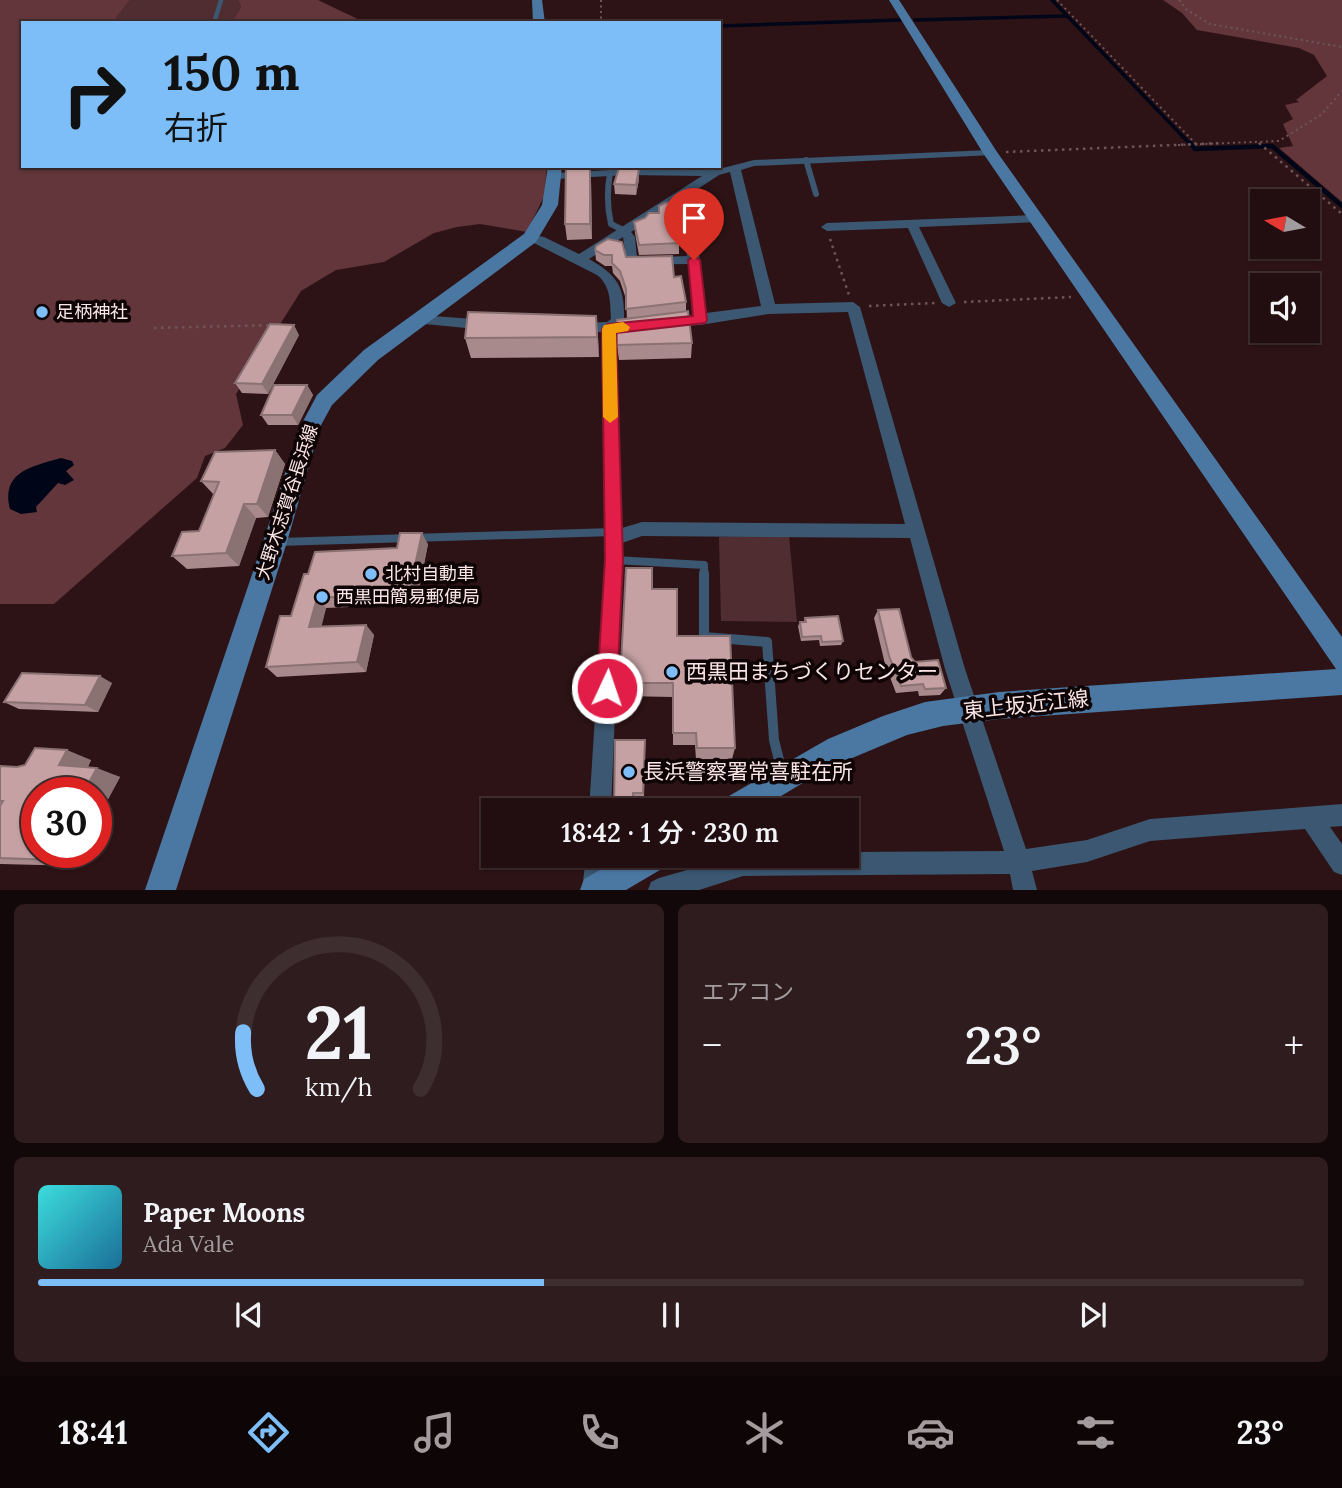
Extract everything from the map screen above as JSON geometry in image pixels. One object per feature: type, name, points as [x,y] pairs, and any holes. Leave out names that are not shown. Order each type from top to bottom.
[{"type":"main road","points":[[537,0],[539,21]]},
{"type":"main road","points":[[894,0],[990,153],[1342,659]]},
{"type":"main road","name":"大野木志賀谷長浜線","points":[[160,890],[275,542],[310,427],[324,400],[363,362],[530,238],[553,202],[555,171]]},
{"type":"main road","name":"東上坂近江線","points":[[750,798],[783,776],[843,744],[910,720],[969,710],[1192,690],[1342,682]]},
{"type":"main road","points":[[594,890],[633,868]]},
{"type":"street","points":[[555,171],[715,173],[754,163],[990,153]]},
{"type":"street","points":[[735,168],[769,309]]},
{"type":"street","points":[[580,259],[715,173]]},
{"type":"street","points":[[682,196],[694,260],[700,320]]},
{"type":"street","points":[[827,227],[1035,219]]},
{"type":"street","points":[[912,224],[948,303]]},
{"type":"street","points":[[625,231],[629,237],[631,262],[694,260]]},
{"type":"street","points":[[530,238],[580,259],[607,275],[617,290],[618,321],[608,329]]},
{"type":"street","points":[[555,327],[608,329],[700,320],[769,309],[853,307],[915,531],[969,710],[1019,862],[1025,890]]},
{"type":"street","points":[[419,320],[501,326]]},
{"type":"street","points":[[601,798],[614,560],[608,329]]},
{"type":"street","points":[[614,535],[642,528],[915,531]]},
{"type":"street","points":[[859,861],[1019,862],[1087,851],[1150,830],[1342,814]]},
{"type":"street","points":[[1310,817],[1342,864]]},
{"type":"street","points":[[594,890],[596,868]]},
{"type":"street","points":[[659,890],[719,868]]},
{"type":"lane","points":[[215,21],[221,0]]},
{"type":"lane","points":[[806,160],[816,194]]},
{"type":"lane","points":[[610,173],[607,190],[609,219],[611,224],[625,231]]},
{"type":"lane","points":[[275,542],[614,535]]},
{"type":"lane","points":[[614,560],[704,565],[704,638],[766,642],[774,740],[783,776]]},
{"type":"path","points":[[601,0],[601,21]]},
{"type":"path","points":[[1057,0],[1196,144]]},
{"type":"path","points":[[1179,0],[1187,10],[1210,24],[1342,47]]},
{"type":"path","points":[[990,153],[1279,141],[1293,136],[1303,125],[1333,105],[1342,91]]},
{"type":"path","points":[[1258,142],[1342,214]]},
{"type":"path","points":[[827,227],[853,307],[1089,296]]},
{"type":"path","points":[[154,328],[278,326]]},
{"type":"shaded area","points":[[0,0],[130,0],[114,21],[21,21],[21,168],[547,168],[544,196],[527,232],[480,224],[434,233],[384,262],[336,270],[301,291],[236,394],[243,425],[225,448],[205,456],[197,478],[54,604],[0,604]]},
{"type":"shaded area","points":[[130,0],[238,0],[241,7],[232,21],[114,21]]},
{"type":"shaded area","points":[[238,0],[318,0],[362,21],[232,21],[241,7]]},
{"type":"shaded area","points":[[1163,0],[1342,0],[1342,202],[1279,148],[1293,146],[1283,124],[1293,119],[1285,105],[1299,102],[1296,100],[1327,76],[1314,55],[1299,48],[1197,30],[1182,13]]},
{"type":"shaded area","points":[[789,535],[797,622],[721,621],[719,537]]},
{"type":"water","points":[[61,458],[72,461],[74,465],[66,471],[74,480],[65,485],[58,483],[36,507],[37,512],[21,514],[10,509],[8,496],[15,478],[30,468]]},
{"type":"building","points":[[566,168],[590,168],[590,224],[565,224]]},
{"type":"building","points":[[619,168],[639,169],[636,185],[614,184]]},
{"type":"building","points":[[674,202],[679,243],[639,245],[634,222],[645,218],[649,213],[659,213],[659,206],[665,203]]},
{"type":"building","points":[[608,239],[622,242],[626,257],[672,256],[674,277],[681,276],[686,302],[626,309],[626,289],[620,271],[612,263],[612,255],[604,255],[595,250],[596,246]]},
{"type":"building","points":[[688,311],[692,343],[617,345],[617,320]]},
{"type":"building","points":[[468,312],[596,316],[597,337],[465,338]]},
{"type":"building","points":[[270,324],[294,325],[262,384],[235,383]]},
{"type":"building","points":[[274,385],[307,385],[292,415],[261,415]]},
{"type":"building","points":[[275,450],[257,504],[244,504],[226,553],[172,556],[182,532],[199,531],[219,482],[201,481],[215,452]]},
{"type":"building","points":[[400,533],[422,533],[409,593],[317,598],[309,627],[366,625],[357,662],[266,667],[280,616],[291,616],[304,574],[308,574],[315,552],[397,548]]},
{"type":"building","points":[[626,568],[652,568],[652,589],[677,589],[677,636],[730,636],[735,748],[697,748],[696,733],[673,733],[673,683],[620,683]]},
{"type":"building","points":[[899,609],[911,657],[915,662],[938,660],[946,688],[925,689],[923,684],[901,686],[889,656],[878,610]]},
{"type":"building","points":[[838,616],[843,641],[822,642],[821,636],[802,637],[800,622],[806,622],[805,618]]},
{"type":"building","points":[[22,673],[100,676],[85,705],[4,702]]},
{"type":"building","name":"長浜警察署常喜駐在所","points":[[615,740],[645,740],[643,793],[633,793],[633,798],[614,798]]},
{"type":"building","points":[[35,748],[67,750],[59,765],[97,768],[92,777],[21,777],[21,859],[0,858],[0,806],[3,801],[0,801],[0,766],[25,765]]},
{"type":"waterway","points":[[1052,0],[1191,145]]},
{"type":"waterway","points":[[915,20],[1067,16]]},
{"type":"waterway","points":[[721,26],[900,20]]},
{"type":"waterway","points":[[1190,143],[1195,149],[1272,146],[1342,206]]},
{"type":"slow traffic","points":[[610,417],[608,329],[623,327]]},
{"type":"place","name":"足柄神社","points":[[42,312]]},
{"type":"place","name":"北村自動車","points":[[371,574]]},
{"type":"place","name":"西黒田簡易郵便局","points":[[322,597]]},
{"type":"place","name":"西黒田まちづくりセンター","points":[[672,672]]},
{"type":"place","name":"長浜警察署常喜駐在所","points":[[629,772]]},
{"type":"route","points":[[607,688],[614,560],[608,329],[700,320],[694,260]]}]
